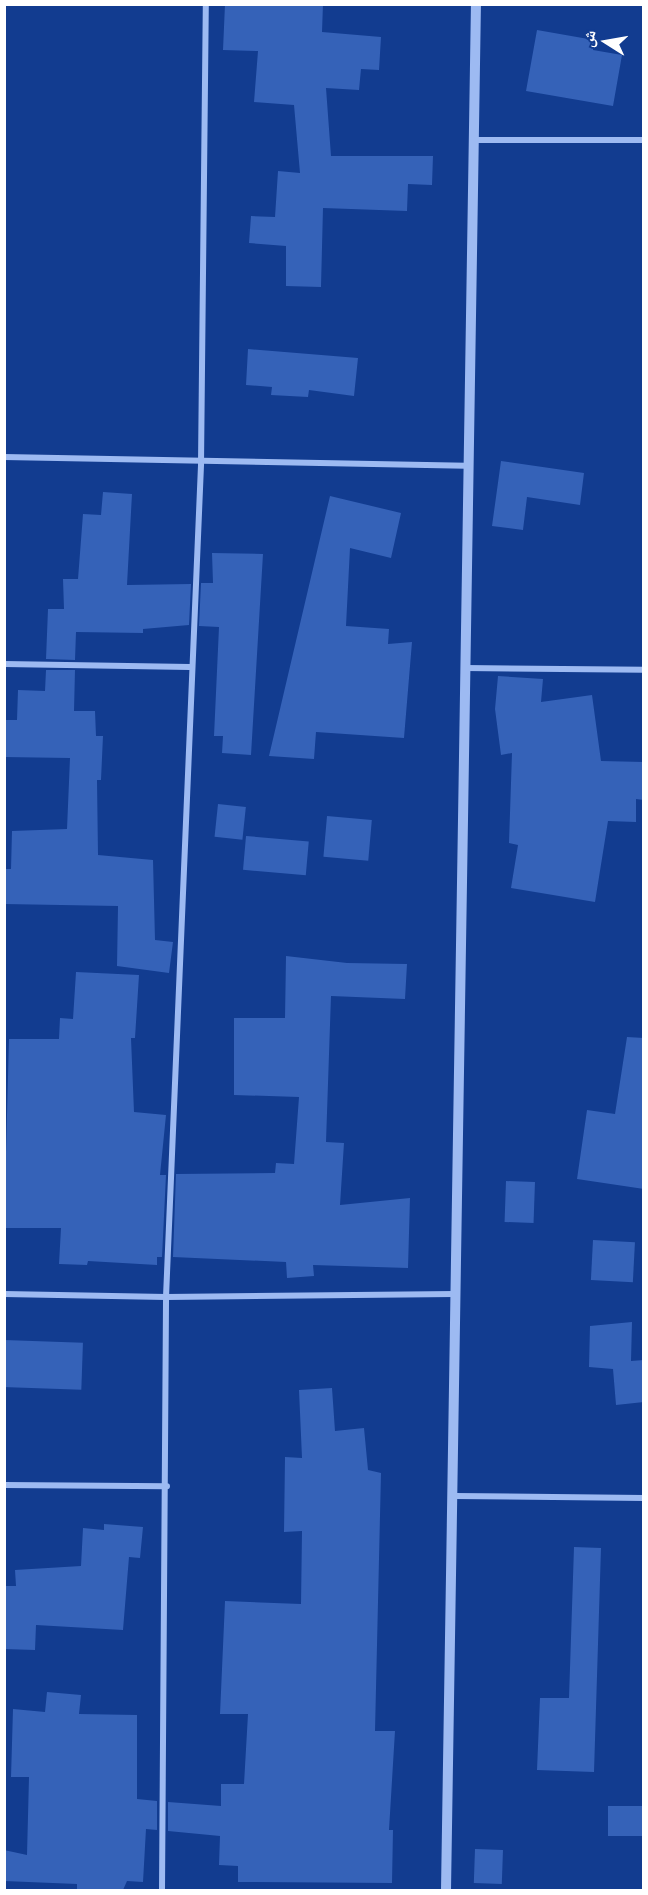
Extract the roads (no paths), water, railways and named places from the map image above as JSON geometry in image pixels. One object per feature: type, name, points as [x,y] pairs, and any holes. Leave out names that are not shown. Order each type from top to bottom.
[{"type":"street","points":[[162,1890],[167,1486],[166,1298],[190,667],[201,464],[206,4]]},
{"type":"street","points":[[446,1890],[455,1496],[455,1294],[466,466],[476,4]]},
{"type":"street","points":[[473,140],[644,140]]},
{"type":"street","points":[[4,457],[201,464],[466,466]]},
{"type":"street","points":[[4,664],[190,667]]},
{"type":"street","points":[[465,668],[644,670]]},
{"type":"street","points":[[4,1294],[166,1298],[455,1294]]},
{"type":"street","points":[[4,1485],[167,1486]]},
{"type":"street","points":[[455,1496],[644,1498]]}]
